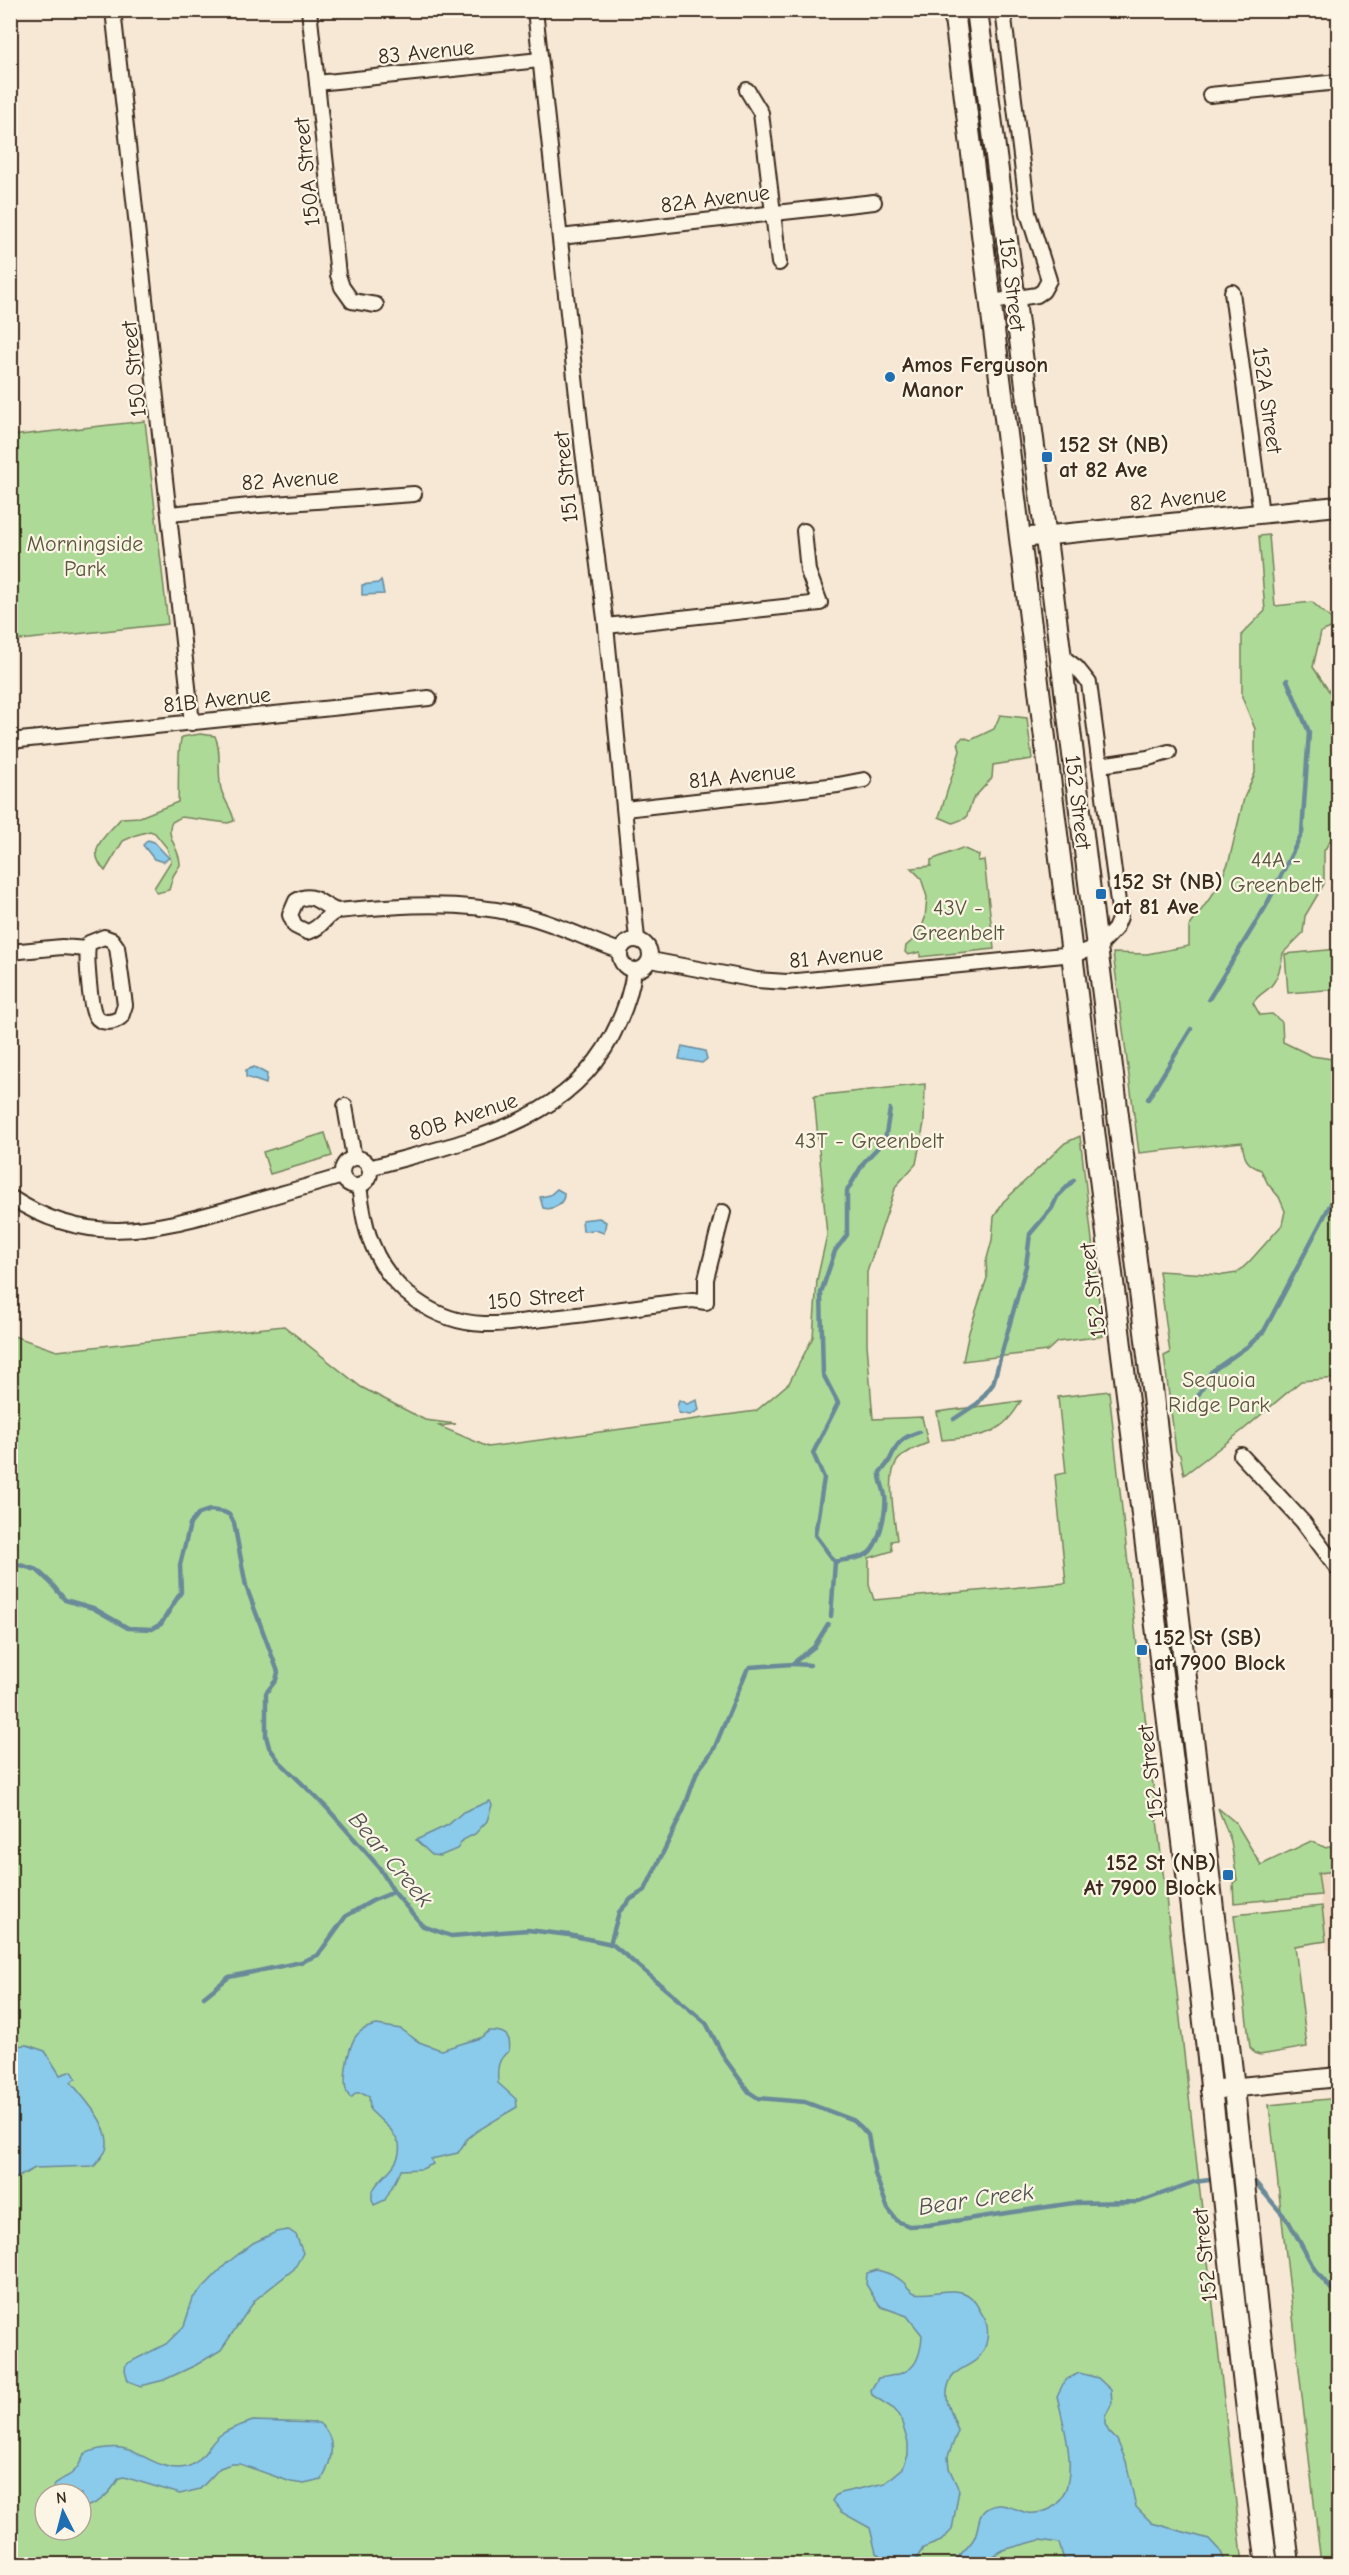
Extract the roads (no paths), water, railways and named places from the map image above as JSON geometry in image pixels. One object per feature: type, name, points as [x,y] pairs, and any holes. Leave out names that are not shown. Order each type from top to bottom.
[{"type":"main road","name":"152 Street","points":[[954,10],[1074,954],[1192,1915],[1245,2403],[1267,2565]]},
{"type":"main road","name":"152 Street","points":[[977,10],[1097,948],[1289,2565]]},
{"type":"street","name":"150 Street","points":[[113,10],[192,723]]},
{"type":"street","name":"150A Street","points":[[309,10],[338,275],[342,287],[352,301],[376,305]]},
{"type":"street","name":"151 Street","points":[[534,10],[592,530],[606,626],[636,939]]},
{"type":"street","points":[[992,302],[1037,295],[1043,291],[1048,280],[1028,213],[1003,10]]},
{"type":"street","name":"83 Avenue","points":[[317,83],[540,60]]},
{"type":"street","points":[[1210,95],[1338,82]]},
{"type":"street","points":[[747,90],[761,112],[779,263]]},
{"type":"street","name":"82A Avenue","points":[[560,237],[874,202]]},
{"type":"street","name":"152A Street","points":[[1232,292],[1261,514]]},
{"type":"street","name":"82 Avenue","points":[[170,514],[414,494]]},
{"type":"street","name":"82 Avenue","points":[[1022,538],[1338,506]]},
{"type":"street","points":[[606,626],[820,603],[808,571],[804,531]]},
{"type":"street","points":[[1060,656],[1077,668],[1089,683],[1120,917],[1116,929],[1097,948]]},
{"type":"street","name":"81B Avenue","points":[[10,741],[429,698]]},
{"type":"street","points":[[1100,765],[1148,758],[1169,752]]},
{"type":"street","name":"81A Avenue","points":[[625,809],[838,785],[864,780]]},
{"type":"street","points":[[337,911],[446,906],[492,909],[531,918],[620,951]]},
{"type":"street","points":[[104,937],[112,940],[117,947],[125,1005],[122,1015],[116,1020],[104,1022],[94,1012],[87,949],[92,941],[104,937]]},
{"type":"street","points":[[636,939],[647,947],[651,960],[644,968],[634,971],[623,964],[620,951],[627,941],[636,939]]},
{"type":"street","points":[[10,952],[62,947],[87,949]]},
{"type":"street","name":"81 Avenue","points":[[651,960],[756,980],[788,982],[1074,954],[1097,948]]},
{"type":"street","name":"80B Avenue","points":[[369,1168],[497,1131],[527,1119],[556,1101],[586,1074],[604,1050],[624,1011],[634,971]]},
{"type":"street","points":[[345,1106],[354,1158]]},
{"type":"street","points":[[354,1158],[365,1161],[369,1168],[368,1179],[359,1186],[347,1183],[342,1176],[344,1164],[354,1158]]},
{"type":"street","points":[[10,1197],[33,1210],[64,1222],[102,1229],[136,1230],[181,1222],[342,1176]]},
{"type":"street","name":"150 Street","points":[[359,1186],[371,1242],[384,1269],[394,1281],[407,1294],[428,1308],[456,1320],[477,1324],[523,1321],[685,1301],[706,1302],[706,1279],[723,1212]]},
{"type":"street","points":[[1241,1455],[1303,1522],[1338,1569]]},
{"type":"street","points":[[1210,2090],[1338,2077]]},
{"type":"water","points":[[381,580],[384,594],[362,595],[362,585],[378,583]]},
{"type":"water","points":[[148,840],[154,842],[169,858],[163,862],[154,859],[143,845]]},
{"type":"water","points":[[682,1046],[705,1051],[707,1059],[702,1063],[679,1059]]},
{"type":"water","points":[[254,1067],[267,1074],[266,1084],[246,1077],[246,1070]]},
{"type":"water","points":[[557,1189],[564,1193],[563,1200],[554,1207],[543,1208],[540,1197],[550,1195]]},
{"type":"water","points":[[599,1218],[606,1222],[604,1233],[595,1230],[583,1231],[582,1220]]},
{"type":"water","points":[[679,1400],[687,1404],[697,1400],[699,1410],[690,1415],[679,1413],[677,1408]]},
{"type":"water","points":[[490,1801],[492,1805],[487,1821],[475,1834],[463,1840],[457,1849],[440,1856],[432,1855],[416,1840],[448,1825],[463,1812]]},
{"type":"water","points":[[377,2025],[401,2029],[419,2042],[441,2050],[480,2038],[489,2031],[503,2033],[508,2037],[510,2046],[499,2065],[498,2083],[516,2099],[517,2107],[477,2131],[467,2139],[458,2153],[431,2159],[433,2164],[422,2169],[401,2170],[385,2200],[374,2205],[372,2197],[374,2190],[396,2162],[399,2143],[391,2130],[370,2110],[369,2096],[356,2093],[351,2098],[347,2093],[345,2078],[348,2058],[356,2036],[360,2031]]},
{"type":"water","points":[[27,2045],[45,2051],[60,2075],[72,2071],[76,2078],[71,2082],[96,2113],[107,2141],[106,2150],[95,2166],[35,2168],[11,2181],[11,2046]]},
{"type":"water","points":[[289,2230],[296,2235],[303,2253],[294,2269],[255,2300],[221,2350],[164,2380],[141,2386],[128,2381],[126,2364],[166,2344],[184,2326],[193,2298],[227,2263],[253,2243],[276,2232]]},
{"type":"water","points":[[877,2270],[896,2277],[915,2293],[955,2291],[965,2293],[978,2307],[987,2325],[984,2350],[976,2360],[954,2375],[947,2390],[948,2402],[958,2431],[948,2456],[949,2468],[959,2490],[952,2530],[941,2541],[923,2548],[914,2563],[908,2564],[885,2559],[876,2553],[870,2528],[841,2512],[832,2501],[840,2493],[885,2483],[903,2468],[908,2455],[908,2443],[900,2416],[894,2409],[872,2395],[871,2390],[878,2378],[905,2372],[911,2368],[919,2356],[922,2335],[907,2316],[882,2307],[876,2301],[866,2284],[867,2273]]},
{"type":"water","points":[[1079,2373],[1098,2378],[1111,2390],[1112,2403],[1105,2417],[1105,2424],[1117,2440],[1126,2461],[1136,2507],[1152,2523],[1209,2539],[1221,2552],[1226,2564],[1179,2564],[1166,2559],[1149,2560],[1141,2564],[1065,2564],[1059,2543],[1040,2540],[1003,2550],[981,2564],[952,2564],[973,2540],[980,2518],[988,2508],[1003,2505],[1028,2513],[1036,2513],[1050,2509],[1060,2500],[1066,2487],[1069,2456],[1057,2396],[1065,2380]]},
{"type":"water","points":[[253,2421],[319,2423],[325,2429],[331,2443],[330,2458],[322,2480],[304,2484],[291,2482],[240,2464],[231,2464],[220,2468],[200,2489],[180,2494],[124,2477],[119,2478],[108,2494],[93,2504],[93,2482],[57,2482],[73,2472],[84,2454],[106,2448],[123,2448],[164,2466],[186,2467],[196,2462],[223,2433]]},
{"type":"waterway","points":[[1209,999],[1266,906],[1302,833],[1309,732],[1287,680]]},
{"type":"waterway","points":[[1148,1099],[1191,1029]]},
{"type":"waterway","points":[[835,1562],[815,1535],[824,1478],[813,1453],[838,1403],[823,1374],[821,1293],[835,1251],[847,1235],[847,1191],[864,1162],[885,1140],[890,1109]]},
{"type":"waterway","points":[[954,1419],[978,1403],[993,1384],[1026,1266],[1030,1234],[1052,1208],[1057,1197],[1074,1180]]},
{"type":"waterway","points":[[1199,1394],[1211,1372],[1248,1346],[1264,1331],[1338,1190]]},
{"type":"waterway","points":[[831,1616],[835,1562],[867,1554],[875,1544],[885,1510],[885,1496],[880,1472],[902,1440],[919,1432]]},
{"type":"waterway","name":"Bear Creek","points":[[10,1562],[37,1570],[65,1600],[93,1608],[128,1628],[152,1629],[161,1624],[181,1592],[180,1565],[190,1524],[198,1514],[210,1510],[230,1515],[234,1523],[246,1586],[278,1672],[276,1680],[266,1693],[266,1736],[269,1747],[279,1761],[327,1808],[379,1867],[394,1892],[423,1926],[451,1936],[528,1930],[569,1935],[612,1944],[706,2023],[725,2059],[749,2092],[758,2098],[805,2102],[853,2120],[861,2127],[868,2135],[875,2174],[888,2209],[897,2221],[909,2226],[928,2225],[1073,2203],[1139,2202],[1194,2182],[1217,2179]]},
{"type":"waterway","points":[[610,1944],[619,1912],[631,1899],[645,1890],[684,1809],[697,1772],[714,1749],[747,1670],[750,1667],[792,1664],[814,1647],[828,1624]]},
{"type":"waterway","points":[[792,1664],[810,1665]]},
{"type":"waterway","points":[[204,1997],[229,1977],[301,1962],[318,1955],[346,1916],[394,1892]]},
{"type":"waterway","name":"Bear Creek","points":[[1249,2181],[1255,2182],[1289,2222],[1315,2270],[1338,2297]]},
{"type":"place","name":"Amos Ferguson Manor","points":[[890,377]]},
{"type":"place","name":"152 St (NB) at 82 Ave","points":[[1047,457]]},
{"type":"place","name":"152 St (NB) at 81 Ave","points":[[1101,894]]},
{"type":"place","name":"152 St (SB) at 7900 Block","points":[[1142,1650]]},
{"type":"place","name":"152 St (NB) At 7900 Block","points":[[1228,1875]]},
{"type":"park label","name":"Morningside Park","points":[[85,556]]},
{"type":"park label","name":"44A - Greenbelt","points":[[1276,872]]},
{"type":"park label","name":"43V - Greenbelt","points":[[958,920]]},
{"type":"park label","name":"43T - Greenbelt","points":[[869,1140]]},
{"type":"park label","name":"Sequoia Ridge Park","points":[[1219,1392]]}]
